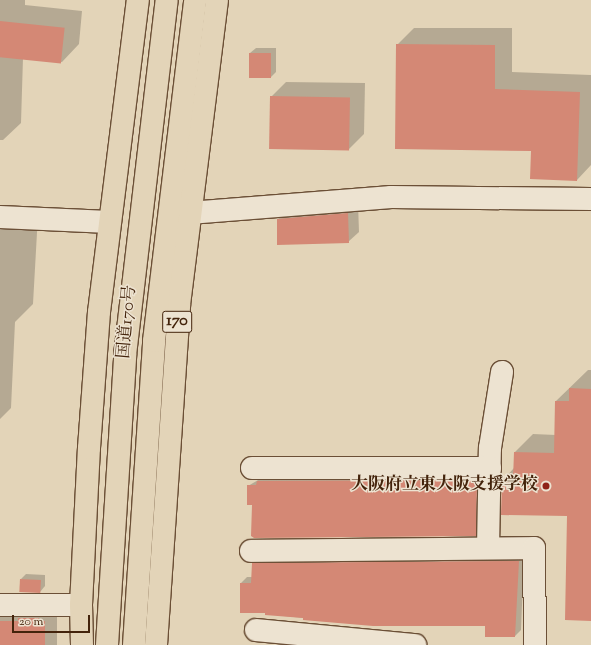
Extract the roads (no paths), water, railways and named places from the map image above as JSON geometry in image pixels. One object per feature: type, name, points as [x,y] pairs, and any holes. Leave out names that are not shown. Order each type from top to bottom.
[{"type":"highway","points":[[82,645],[81,605],[89,448],[109,222],[138,0]]},
{"type":"highway","name":"国道170号","points":[[107,645],[124,355],[150,130],[167,0]]},
{"type":"highway","name":"国道170号","points":[[134,645],[154,341],[195,0]]},
{"type":"highway","name":"170","points":[[156,645],[170,404],[190,213],[217,0]]},
{"type":"street","points":[[190,213],[391,197],[591,198]]},
{"type":"street","points":[[0,217],[109,222]]},
{"type":"street","points":[[488,548],[490,448],[502,372]]},
{"type":"street","points":[[252,468],[490,468]]},
{"type":"street","points":[[251,550],[534,548],[535,645]]},
{"type":"street","points":[[0,605],[81,605]]},
{"type":"street","points":[[256,630],[415,645]]},
{"type":"place","name":"大阪府立東大阪支援学校","points":[[546,486]]}]
